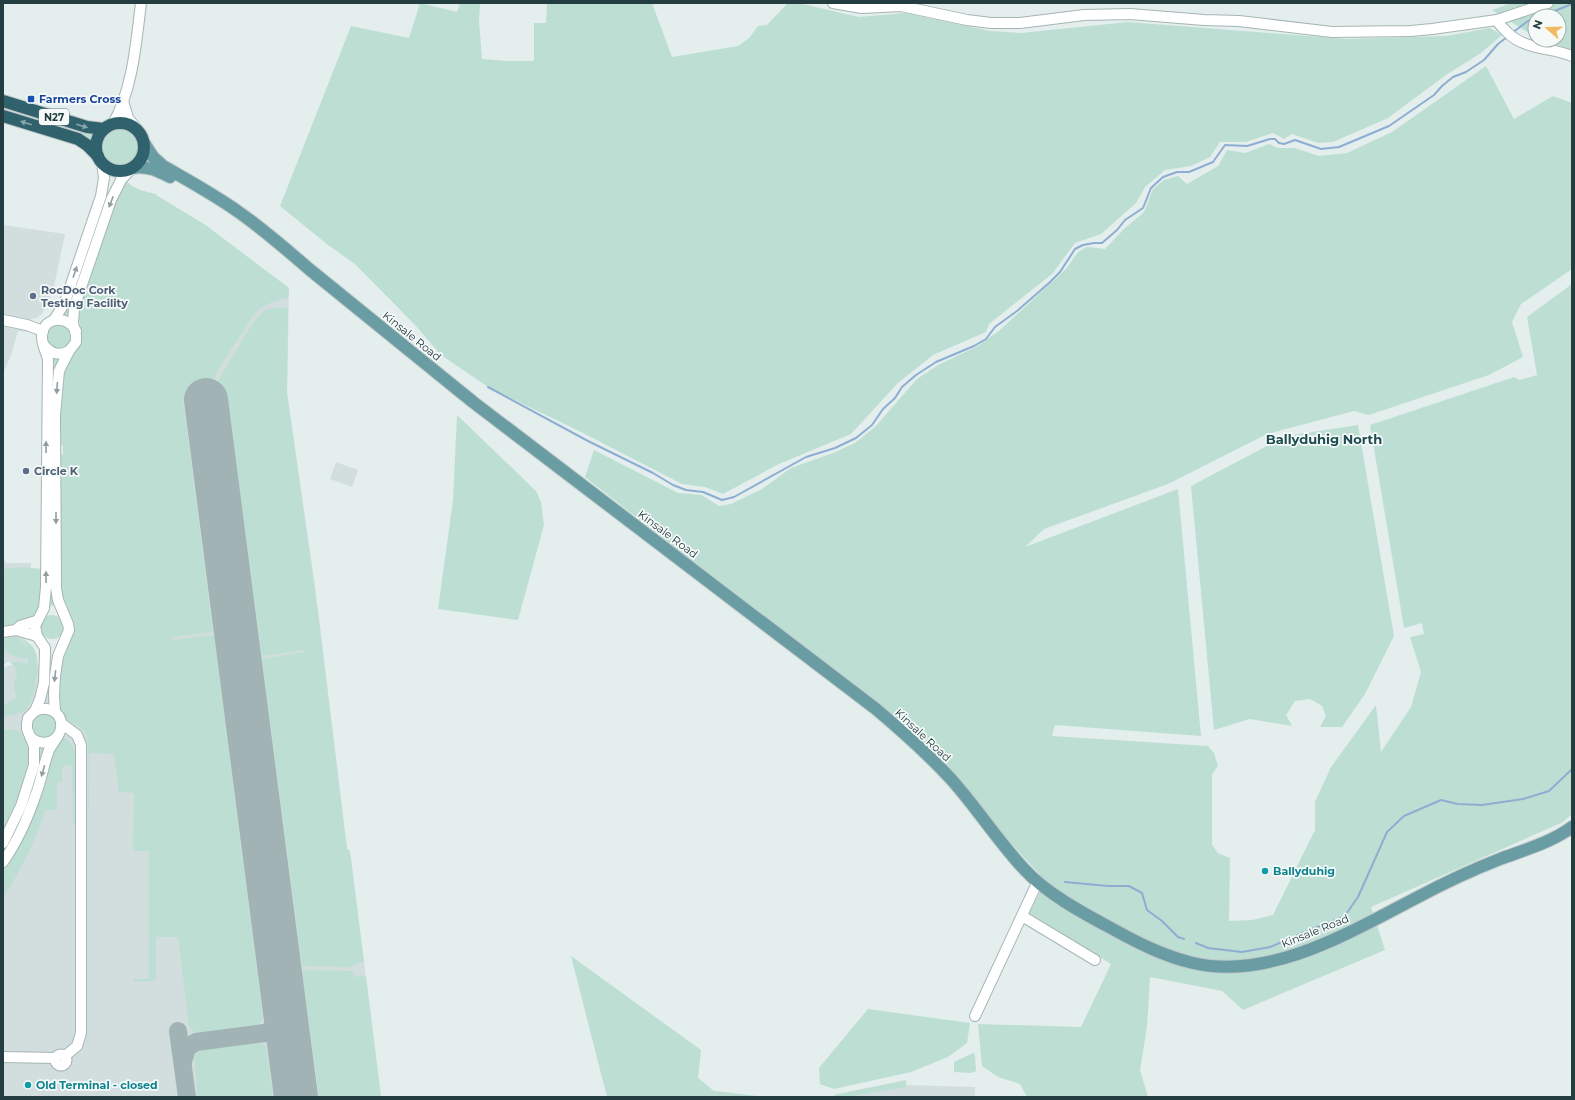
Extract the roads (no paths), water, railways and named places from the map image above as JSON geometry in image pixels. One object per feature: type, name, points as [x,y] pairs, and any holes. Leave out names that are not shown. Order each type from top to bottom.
[{"type":"highway","name":"N27","points":[[3,101],[87,127],[126,124],[137,129]]},
{"type":"highway","name":"N27","points":[[3,116],[78,140],[87,145],[100,160],[112,170],[119,172],[132,169]]},
{"type":"highway","points":[[100,160],[97,141],[100,135],[109,126]]},
{"type":"highway","points":[[132,169],[139,163],[145,150],[142,135],[137,129]]},
{"type":"main road","name":"Kinsale Road","points":[[144,142],[153,156],[163,166],[238,212],[284,247],[308,269]]},
{"type":"main road","name":"Kinsale Road","points":[[132,169],[142,167],[148,168],[176,180],[219,206],[308,269],[473,402],[851,690],[907,735],[952,780],[1026,871],[1038,881],[1056,895],[1100,922],[1154,950],[1195,964],[1213,966],[1245,966],[1262,964],[1313,948],[1357,928],[1424,893],[1497,860],[1553,838],[1572,827]]},
{"type":"street","points":[[109,126],[124,101],[133,61],[141,3]]},
{"type":"street","points":[[833,3],[862,8],[901,6],[967,20],[991,23],[1020,23],[1084,15],[1154,15],[1204,20],[1239,21],[1314,31],[1344,32],[1412,31],[1496,20],[1548,3]]},
{"type":"street","points":[[1496,20],[1516,41],[1534,47],[1562,52],[1572,56]]},
{"type":"street","points":[[124,101],[128,118],[137,129]]},
{"type":"street","points":[[3,843],[21,806],[31,778],[34,746],[27,729],[27,724],[28,718],[35,711],[40,699],[45,679],[45,652],[35,626],[45,601],[46,586],[48,359],[42,336],[45,326],[54,320],[65,302],[101,196],[104,178],[100,160]]},
{"type":"street","points":[[55,712],[55,676],[58,656],[69,630],[66,619],[60,607],[56,588],[55,415],[59,372],[69,351],[76,342],[76,331],[73,324],[78,293],[111,200],[121,180],[132,169]]},
{"type":"street","points":[[3,320],[27,325],[43,331]]},
{"type":"street","points":[[54,320],[69,322],[76,331]]},
{"type":"street","points":[[44,345],[55,354],[69,351]]},
{"type":"street","points":[[16,630],[20,626],[50,611],[55,611],[63,615],[66,619]]},
{"type":"street","points":[[3,632],[16,630],[39,638],[45,644],[55,645],[64,640]]},
{"type":"street","points":[[3,867],[6,858],[21,831],[37,791],[50,748],[62,730],[59,717],[55,712],[45,708],[35,711]]},
{"type":"street","points":[[30,737],[34,740],[45,743],[50,742],[62,730]]},
{"type":"street","points":[[3,1057],[61,1057],[77,1046],[81,1033],[81,745],[77,735],[62,730]]},
{"type":"street","points":[[974,1016],[1038,881]]},
{"type":"street","points":[[1022,916],[1095,960]]},
{"type":"waterway","points":[[1562,8],[1572,4]]},
{"type":"waterway","points":[[1512,33],[1527,22]]},
{"type":"waterway","points":[[488,387],[588,441],[653,473],[673,485],[686,490],[703,492],[722,500],[734,497],[806,457],[835,448],[856,438],[872,425],[883,409],[895,398],[902,387],[916,375],[936,362],[974,346],[986,339],[995,327],[1017,311],[1060,272],[1075,249],[1083,245],[1102,243],[1117,230],[1125,220],[1143,208],[1151,188],[1163,177],[1177,172],[1189,172],[1213,162],[1225,145],[1247,146],[1270,139],[1275,139],[1279,143],[1284,144],[1295,140],[1321,149],[1339,147],[1389,126],[1434,95],[1453,77],[1466,72],[1484,60],[1498,44],[1507,37]]},
{"type":"waterway","points":[[1196,943],[1208,948],[1242,952],[1270,947],[1344,917],[1358,897],[1387,832],[1404,816],[1441,800],[1458,804],[1482,805],[1523,799],[1549,791],[1572,769]]},
{"type":"waterway","points":[[1065,882],[1108,886],[1129,886],[1142,893],[1147,910],[1162,921],[1178,937],[1184,939]]},
{"type":"place","name":"Farmers Cross","points":[[31,99]]},
{"type":"place","name":"RocDoc Cork Testing Facility","points":[[33,296]]},
{"type":"place","name":"Circle K","points":[[26,471]]},
{"type":"place","name":"Ballyduhig","points":[[1265,871]]},
{"type":"place","name":"Old Terminal - closed","points":[[28,1085]]},
{"type":"district","name":"Ballyduhig North","points":[[1324,439]]}]
